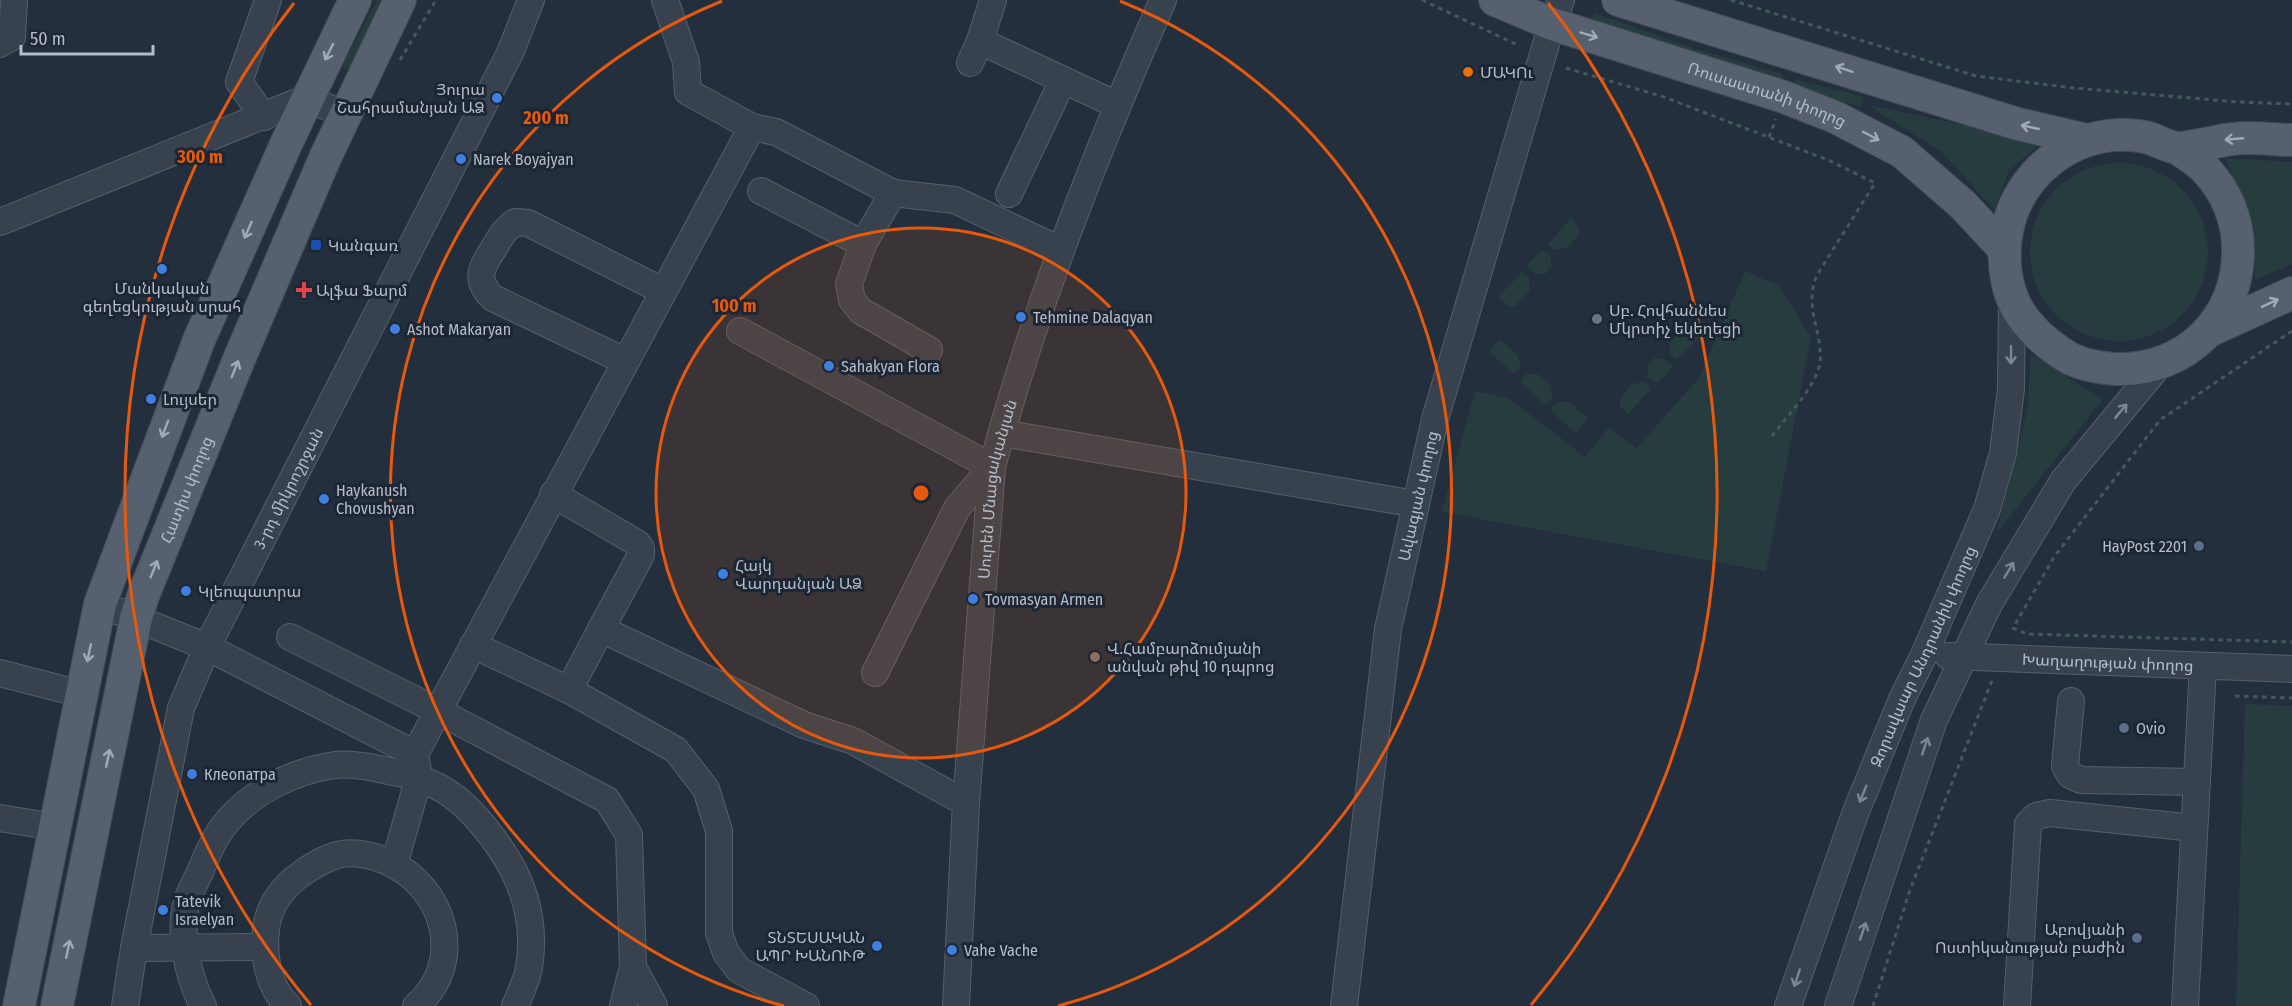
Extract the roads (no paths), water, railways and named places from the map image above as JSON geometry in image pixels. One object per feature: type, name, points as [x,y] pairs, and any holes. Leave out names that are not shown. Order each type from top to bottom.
[{"type":"main road","points":[[19,1006],[100,604],[199,340],[307,98],[355,0]]},
{"type":"main road","name":"Հատիս փողոց","points":[[57,1006],[136,618],[143,596],[240,357],[345,115],[400,0]]},
{"type":"main road","name":"Ռուսաստանի փողոց","points":[[1495,0],[1557,12],[1837,118],[1902,153],[1963,205],[2004,249]]},
{"type":"main road","points":[[1618,0],[2018,124],[2087,140]]},
{"type":"main road","points":[[2110,135],[2145,137],[2177,148],[2206,170],[2227,198],[2238,232],[2239,267],[2229,301],[2209,331],[2187,350],[2161,363],[2132,369],[2112,369],[2073,360],[2047,344],[2027,322],[2012,296],[2005,273],[2004,249],[2010,216],[2025,185],[2048,160],[2087,140],[2110,135]]},
{"type":"main road","points":[[2177,148],[2236,138],[2292,140]]},
{"type":"main road","points":[[2209,331],[2292,293]]},
{"type":"street","points":[[0,44],[12,37],[14,0]]},
{"type":"street","points":[[264,117],[239,82],[268,0]]},
{"type":"street","name":"3-րդ միկրոշրջան","points":[[126,1006],[134,948],[181,708],[207,647],[510,53],[531,0]]},
{"type":"street","points":[[665,0],[686,62],[688,92],[752,127],[776,132],[893,193],[955,200],[1060,250]]},
{"type":"street","points":[[993,0],[975,52],[1063,80],[1117,105]]},
{"type":"street","name":"Սուրեն Մնացականյան","points":[[956,1006],[966,803],[992,467],[1060,250],[1117,105],[1163,0]]},
{"type":"street","name":"Ավագյան փողոց","points":[[1344,1006],[1388,629],[1435,419],[1557,12]]},
{"type":"street","points":[[1009,194],[1063,80]]},
{"type":"street","points":[[0,222],[307,98],[345,115]]},
{"type":"street","points":[[394,865],[417,766],[438,711],[752,127]]},
{"type":"street","points":[[761,191],[863,244]]},
{"type":"street","points":[[893,193],[863,244],[849,284],[852,300],[861,311],[929,350]]},
{"type":"street","points":[[625,361],[493,298],[485,290],[481,280],[482,267],[506,228],[514,222],[528,223],[663,291]]},
{"type":"street","name":"Զորավաար Անդրանիկ փողոց","points":[[1788,1006],[1855,814],[1902,699],[1924,655],[1988,509],[2003,453],[2011,389],[2012,296]]},
{"type":"street","points":[[740,331],[992,467],[957,508],[875,673]]},
{"type":"street","points":[[1838,1006],[1934,720],[1989,604],[2063,481],[2161,363]]},
{"type":"street","points":[[1002,433],[1416,504]]},
{"type":"street","points":[[553,494],[638,543],[641,548],[641,555],[569,690]]},
{"type":"street","points":[[100,604],[207,647],[417,766],[470,810],[491,834],[509,861],[525,895],[532,931],[529,970],[515,1006]]},
{"type":"street","points":[[601,629],[804,725],[853,741],[966,803]]},
{"type":"street","points":[[290,637],[438,711],[607,800],[629,835],[633,967],[623,1006]]},
{"type":"street","points":[[472,645],[569,690],[676,750],[706,789],[719,831],[719,933],[726,953],[739,970],[806,1006]]},
{"type":"street","name":"Խաղաղության փողոց","points":[[1924,655],[2292,669]]},
{"type":"street","points":[[2185,1006],[2203,666]]},
{"type":"street","points":[[0,673],[81,694]]},
{"type":"street","points":[[2071,701],[2065,766],[2070,775],[2081,780],[2197,782]]},
{"type":"street","points":[[203,1006],[195,989],[184,946],[187,902],[203,863],[223,827],[253,796],[293,776],[336,765],[417,766]]},
{"type":"street","points":[[2017,1006],[2028,824],[2036,816],[2050,813],[2194,828]]},
{"type":"street","points":[[0,818],[55,827]]},
{"type":"street","points":[[288,1006],[282,1000],[266,965],[264,947],[267,918],[277,897],[291,880],[315,864],[338,855],[358,854],[376,857],[394,865],[417,880],[429,895],[443,926],[445,944],[436,982],[416,1006]]},
{"type":"street","points":[[134,948],[264,947]]},
{"type":"street","points":[[633,967],[654,1006]]},
{"type":"place","name":"ՄԱԿՈւ","points":[[1468,72]]},
{"type":"place","name":"Յուրա Շահրամանյան ԱՁ","points":[[497,98]]},
{"type":"place","name":"Narek Boyajyan","points":[[461,159]]},
{"type":"place","name":"Կանգառ","points":[[316,245]]},
{"type":"place","name":"Մանկական գեղեցկության սրահ","points":[[162,269]]},
{"type":"place","name":"Ալֆա Ֆարմ","points":[[304,290]]},
{"type":"place","name":"Tehmine Dalaqyan","points":[[1021,317]]},
{"type":"place","name":"Սբ. Հովհաննես Մկրտիչ եկեղեցի","points":[[1597,319]]},
{"type":"place","name":"Ashot Makaryan","points":[[395,329]]},
{"type":"place","name":"Sahakyan Flora","points":[[829,366]]},
{"type":"place","name":"Լույսեր","points":[[151,399]]},
{"type":"place","name":"Haykanush Chovushyan","points":[[324,499]]},
{"type":"place","name":"HayPost 2201","points":[[2199,546]]},
{"type":"place","name":"Հայկ Վարդանյան ԱՁ","points":[[723,574]]},
{"type":"place","name":"Կլեոպատրա","points":[[186,591]]},
{"type":"place","name":"Tovmasyan Armen","points":[[973,599]]},
{"type":"place","name":"Վ.Համբարձումյանի անվան թիվ 10 դպրոց","points":[[1095,657]]},
{"type":"place","name":"Ovio","points":[[2124,728]]},
{"type":"place","name":"Клеопатра","points":[[192,774]]},
{"type":"place","name":"Tatevik Israelyan","points":[[163,910]]},
{"type":"place","name":"Աբովյանի Ոստիկանության բաժին","points":[[2137,938]]},
{"type":"place","name":"ՏՆՏԵՍԱԿԱՆ ԱՊՐ ԽԱՆՈՒԹ","points":[[877,946]]},
{"type":"place","name":"Vahe Vache","points":[[952,950]]}]
